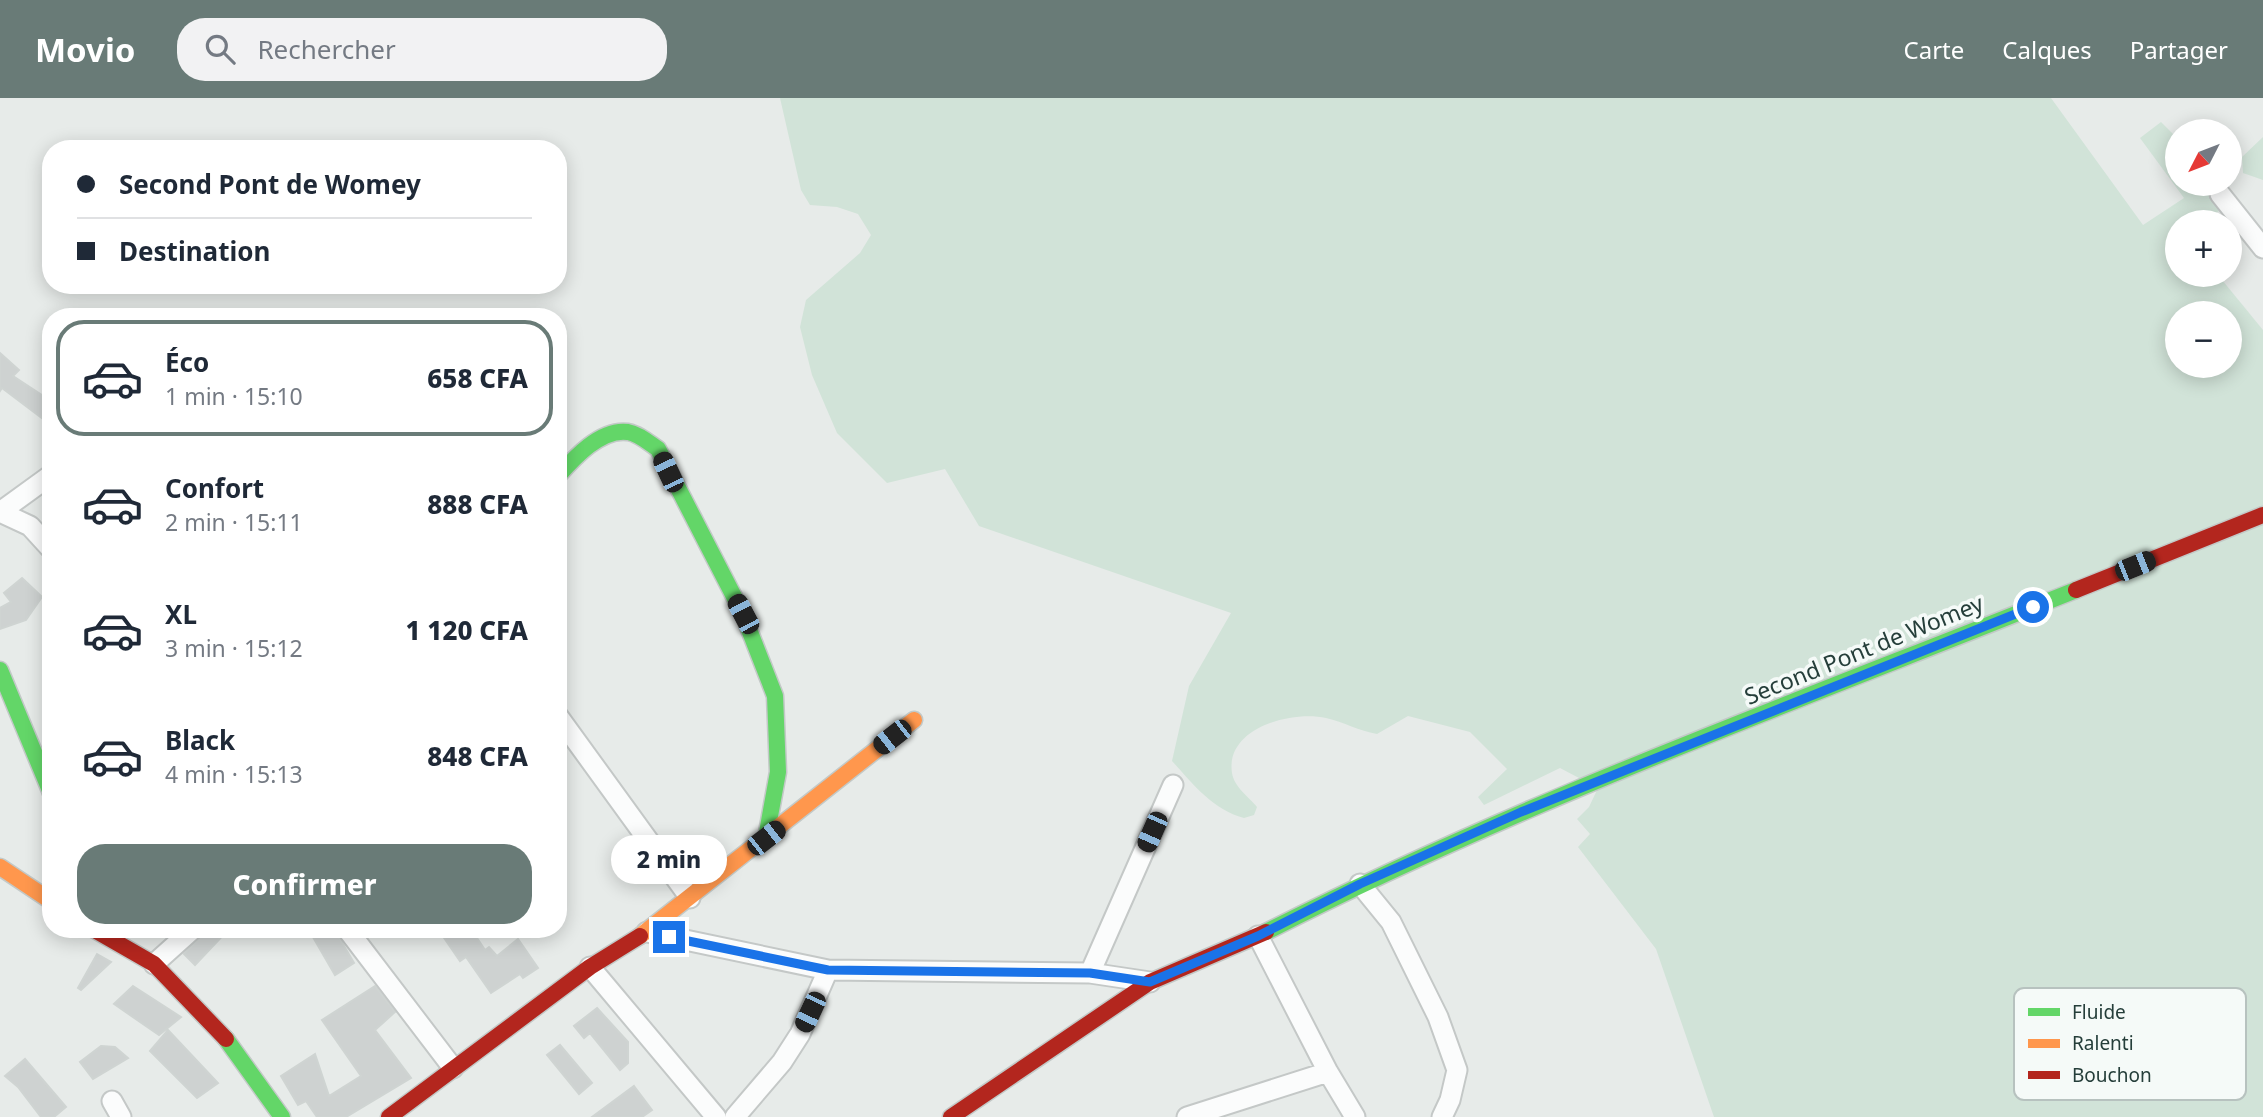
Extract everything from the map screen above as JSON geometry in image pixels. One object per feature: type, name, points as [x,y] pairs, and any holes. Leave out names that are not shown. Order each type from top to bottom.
[{"type":"main road","points":[[567,465],[595,442],[624,432],[641,437],[658,449],[743,614],[775,696],[778,772],[766,838]]},
{"type":"main road","name":"Second Pont de Womey","points":[[951,1117],[1150,982],[1258,936],[1360,884],[1521,812],[2263,515]]},
{"type":"main road","points":[[0,670],[42,771]]},
{"type":"main road","points":[[388,1117],[590,967],[647,932],[914,720]]},
{"type":"main road","points":[[0,867],[42,895]]},
{"type":"main road","points":[[112,938],[153,964],[223,1035],[282,1117]]},
{"type":"street","points":[[2222,196],[2263,248]]},
{"type":"street","points":[[42,482],[0,512],[30,526],[42,539]]},
{"type":"street","points":[[567,728],[690,898]]},
{"type":"street","points":[[1090,973],[1173,785]]},
{"type":"street","points":[[1360,884],[1391,922],[1443,1030],[1457,1070],[1450,1100],[1442,1117]]},
{"type":"street","points":[[647,932],[828,970],[1090,973],[1150,982]]},
{"type":"street","points":[[1258,936],[1328,1072],[1355,1117]]},
{"type":"street","points":[[153,964],[183,938]]},
{"type":"street","points":[[354,938],[453,1068]]},
{"type":"street","points":[[590,967],[713,1115]]},
{"type":"street","points":[[735,1117],[782,1062],[800,1034],[828,970]]},
{"type":"street","points":[[1187,1117],[1328,1072]]},
{"type":"green space","points":[[780,98],[2051,98],[2143,225],[2165,211],[2165,287],[2228,287],[2239,301],[2165,301],[2165,378],[2242,378],[2242,304],[2263,330],[2263,1117],[1714,1117],[1656,949],[1578,847],[1590,834],[1577,819],[1589,807],[1598,788],[1560,768],[1484,805],[1478,797],[1507,769],[1470,732],[1408,716],[1377,734],[1312,716],[1279,720],[1250,734],[1239,744],[1233,757],[1233,778],[1257,807],[1254,815],[1244,818],[1213,803],[1172,761],[1189,686],[1231,613],[979,526],[945,469],[887,483],[837,433],[812,375],[800,327],[806,300],[860,253],[871,235],[858,214],[837,207],[810,205],[801,190]]},
{"type":"green space","points":[[2161,122],[2165,126],[2165,172],[2140,138]]},
{"type":"green space","points":[[2263,137],[2263,180],[2243,173],[2242,157]]},
{"type":"green space","points":[[2183,196],[2210,196],[2218,210],[2166,210],[2184,198]]},
{"type":"building","points":[[0,353],[19,370],[13,376],[42,395],[42,418],[2,388],[0,391]]},
{"type":"building","points":[[22,578],[42,597],[26,620],[0,629],[0,608],[11,602],[4,593]]},
{"type":"building","points":[[199,938],[220,938],[195,965],[184,954]]},
{"type":"building","points":[[314,938],[339,938],[354,963],[335,975]]},
{"type":"building","points":[[444,938],[477,938],[485,950],[489,947],[497,956],[518,939],[538,968],[523,978],[520,974],[491,993],[466,957],[460,961]]},
{"type":"building","points":[[97,954],[111,962],[81,990],[78,988]]},
{"type":"building","points":[[133,986],[181,1017],[159,1035],[114,1004]]},
{"type":"building","points":[[375,986],[395,1012],[375,1030],[411,1078],[346,1117],[317,1117],[306,1101],[298,1105],[281,1076],[315,1054],[329,1096],[361,1076],[322,1020]]},
{"type":"building","points":[[597,1008],[628,1042],[628,1063],[620,1070],[590,1033],[584,1038],[574,1026]]},
{"type":"building","points":[[168,1030],[218,1083],[197,1098],[150,1051]]},
{"type":"building","points":[[560,1045],[592,1083],[579,1094],[547,1055]]},
{"type":"building","points":[[101,1046],[115,1047],[128,1058],[93,1079],[80,1062]]},
{"type":"building","points":[[25,1059],[66,1107],[54,1117],[41,1117],[18,1087],[5,1076]]},
{"type":"building","points":[[634,1086],[652,1110],[642,1117],[592,1117]]},
{"type":"traffic: fast","points":[[567,466],[598,439],[618,432],[632,433],[658,449],[743,614],[775,696],[778,772],[766,838]]},
{"type":"traffic: fast","points":[[1266,932],[1464,838],[1565,794],[2076,590]]},
{"type":"traffic: fast","points":[[0,670],[42,771]]},
{"type":"traffic: fast","points":[[226,1039],[282,1117]]},
{"type":"traffic: slow","points":[[640,936],[914,720]]},
{"type":"traffic: slow","points":[[0,867],[42,895]]},
{"type":"traffic: jam","points":[[2076,590],[2263,515]]},
{"type":"traffic: jam","points":[[951,1117],[1150,982],[1266,932]]},
{"type":"traffic: jam","points":[[389,1117],[590,967],[640,936]]},
{"type":"traffic: jam","points":[[109,938],[154,964],[226,1039]]},
{"type":"route","points":[[669,937],[828,970],[1090,973],[1150,982],[1258,936],[1360,884],[1521,812],[2033,607]]}]
